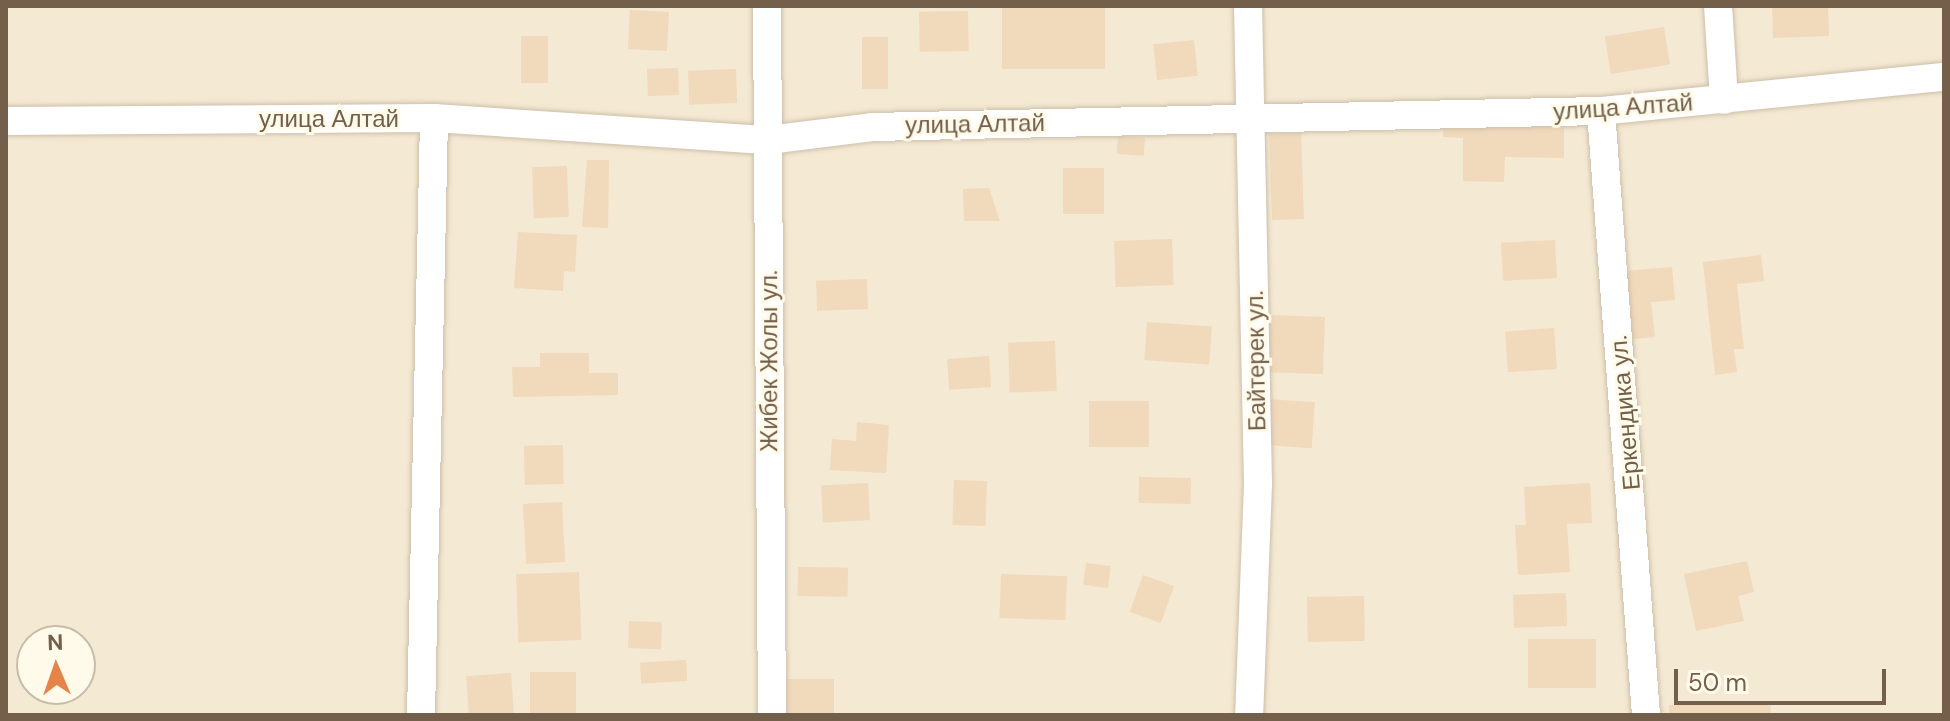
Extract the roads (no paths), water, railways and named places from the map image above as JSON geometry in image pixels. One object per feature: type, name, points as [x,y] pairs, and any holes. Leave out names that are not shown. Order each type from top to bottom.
[{"type":"street","name":"Жибек Жолы ул.","points":[[767,6],[772,715]]},
{"type":"street","name":"Байтерек ул.","points":[[1248,6],[1253,117],[1258,484],[1249,715]]},
{"type":"street","points":[[1718,6],[1724,100]]},
{"type":"street","name":"улица Алтай","points":[[6,121],[434,118],[768,140],[872,127],[1601,111],[1944,77]]},
{"type":"street","name":"Еркендика ул.","points":[[1601,111],[1646,715]]},
{"type":"street","points":[[421,715],[434,118]]}]
